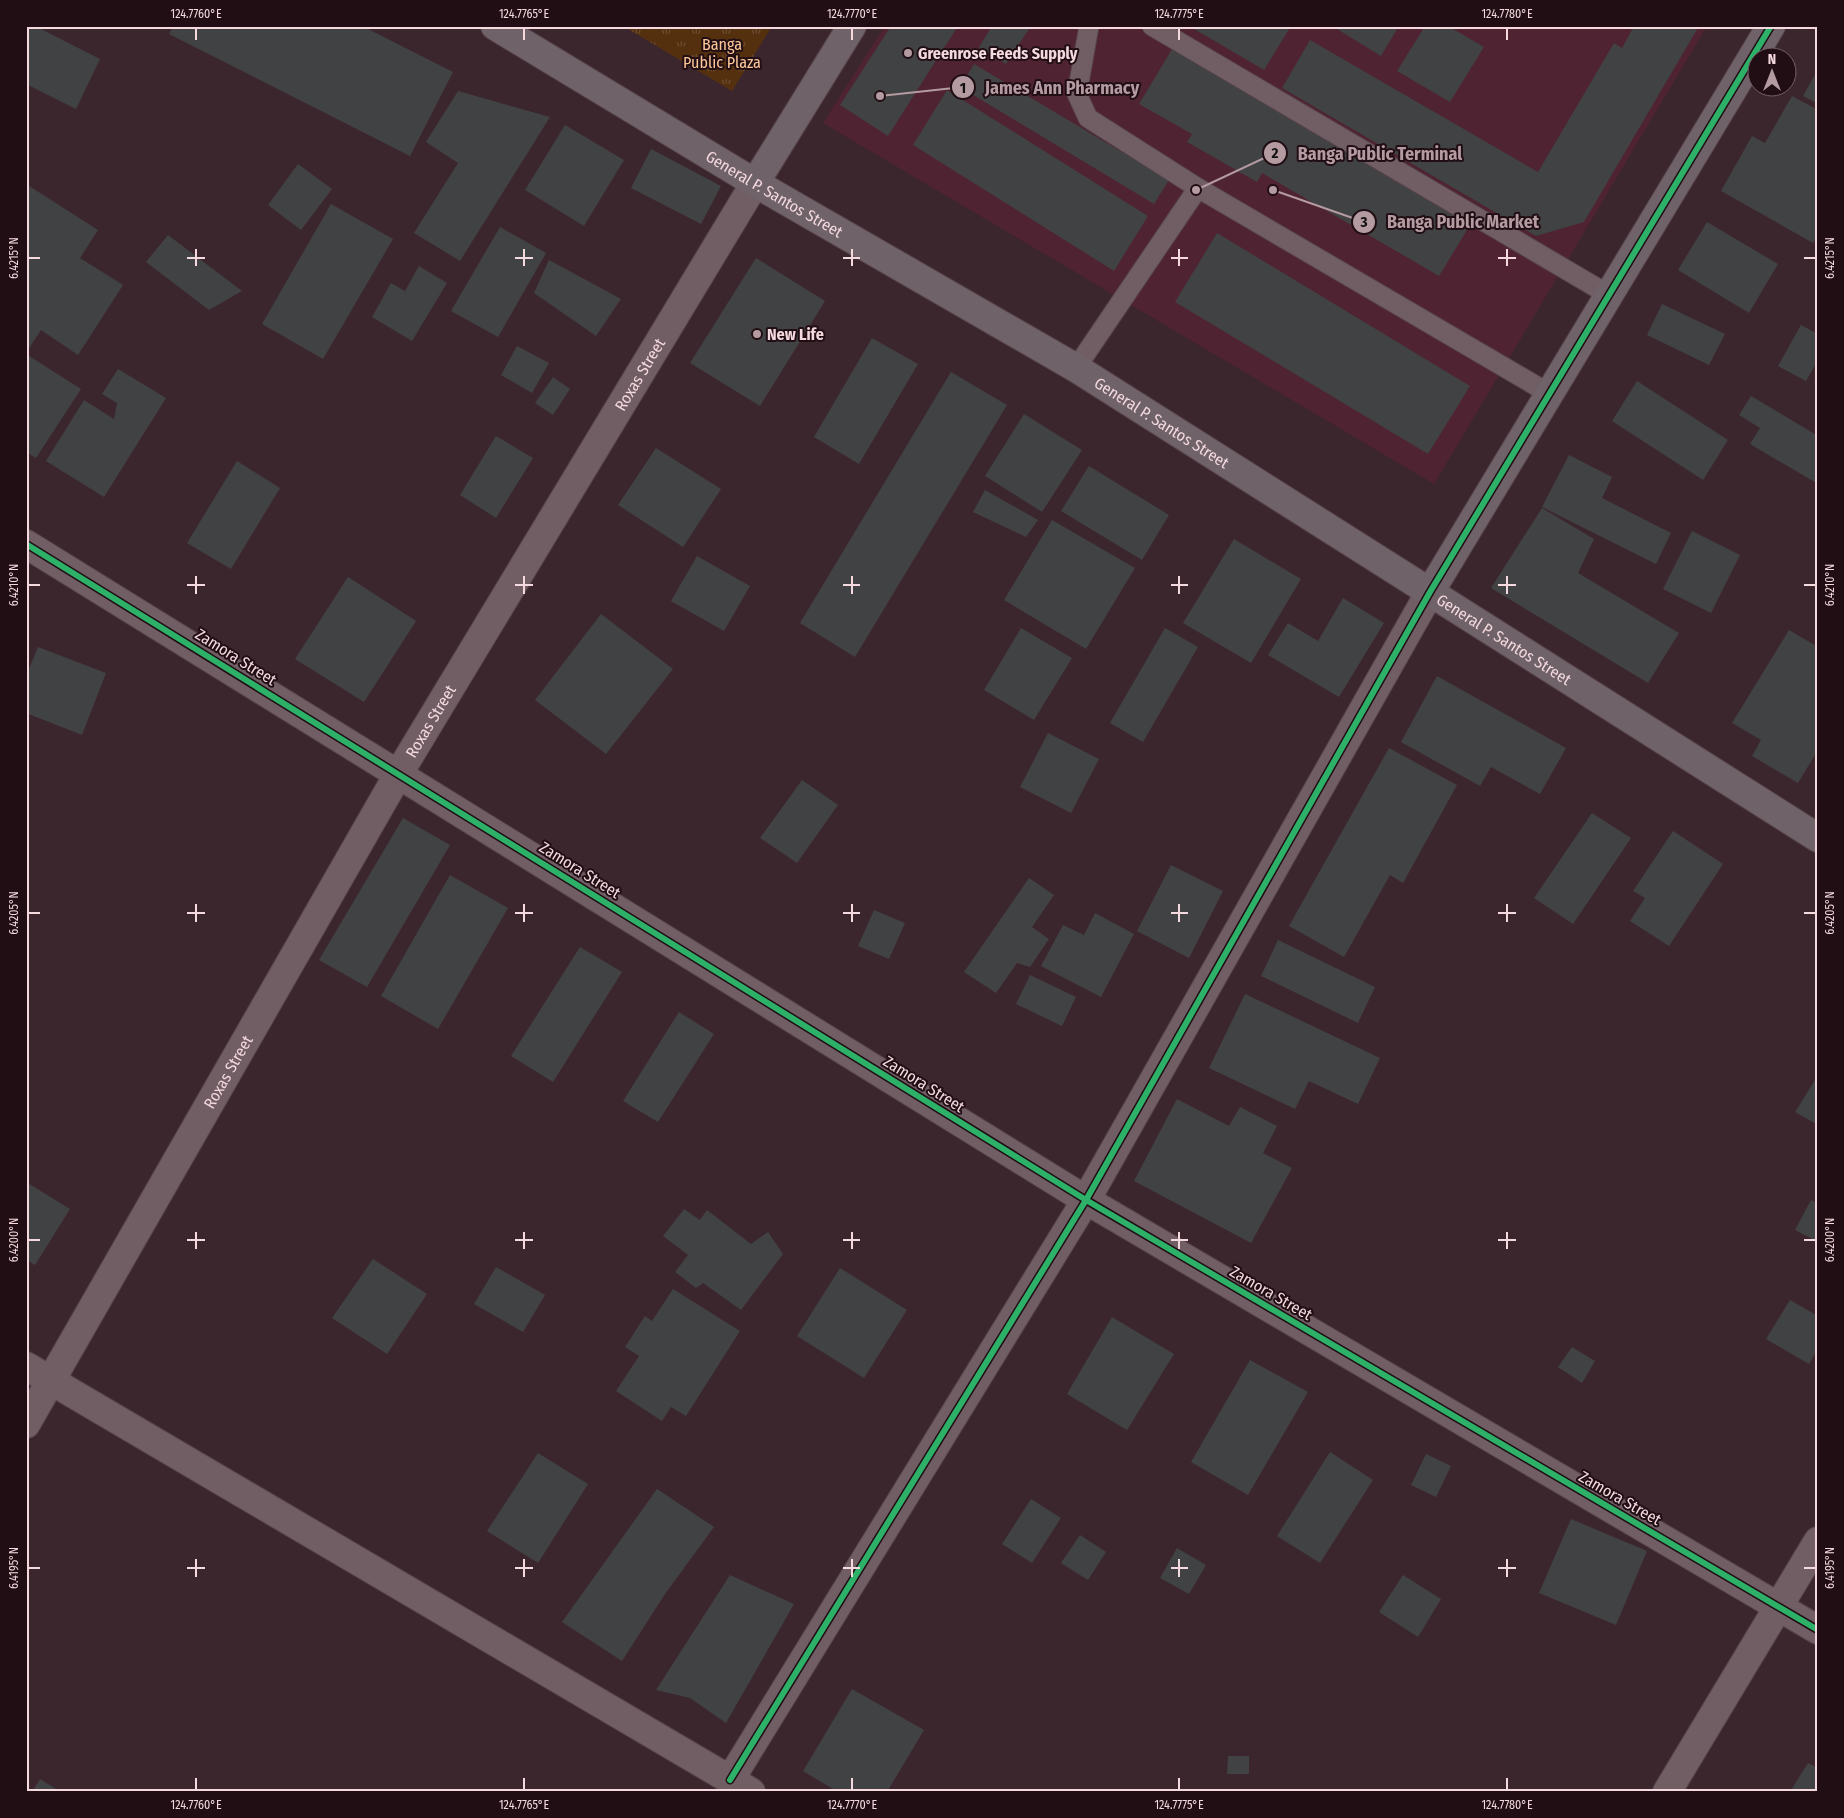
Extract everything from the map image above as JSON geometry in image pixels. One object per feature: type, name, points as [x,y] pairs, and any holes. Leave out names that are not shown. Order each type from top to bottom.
[{"type":"main road","name":"General P. Santos Street","points":[[495,26],[755,183],[1076,368],[1818,838]]},
{"type":"main road","name":"Roxas Street","points":[[755,183],[852,26]]},
{"type":"main road","points":[[1430,592],[1772,26]]},
{"type":"street","name":"Roxas Street","points":[[26,1424],[399,773],[755,183]]},
{"type":"street","name":"Zamora Street","points":[[26,544],[399,773],[1086,1200],[1818,1630]]},
{"type":"street","points":[[26,1366],[739,1787],[1086,1200],[1430,592]]},
{"type":"street","points":[[1667,1792],[1818,1542]]},
{"type":"lane","points":[[1089,26],[1077,94],[1088,118],[1198,188],[1550,394]]},
{"type":"lane","points":[[1152,26],[1609,295]]},
{"type":"lane","points":[[1076,368],[1198,188]]},
{"type":"shaded area","points":[[885,26],[1707,26],[1434,484],[823,123]]},
{"type":"green space","name":"Banga Public Plaza","points":[[623,26],[772,26],[732,91]]},
{"type":"building","points":[[26,26],[35,26],[100,59],[76,109],[26,84]]},
{"type":"building","points":[[173,26],[362,26],[453,72],[410,156],[169,34]]},
{"type":"building","points":[[891,26],[958,26],[888,136],[840,105]]},
{"type":"building","points":[[992,26],[1031,26],[1006,64],[979,47]]},
{"type":"building","points":[[1189,26],[1291,26],[1264,70]]},
{"type":"building","points":[[1332,26],[1399,26],[1381,56]]},
{"type":"building","points":[[1425,26],[1448,26],[1484,47],[1450,102],[1397,71]]},
{"type":"building","points":[[1634,26],[1699,26],[1584,222],[1536,236],[1282,88],[1310,40],[1538,172],[1614,43],[1622,48]]},
{"type":"building","points":[[1172,49],[1470,225],[1439,276],[1262,173],[1257,182],[1187,142],[1192,134],[1139,104]]},
{"type":"building","points":[[974,64],[1169,180],[1154,204],[960,87]]},
{"type":"building","points":[[1818,69],[1818,104],[1803,96]]},
{"type":"building","points":[[947,90],[1148,216],[1114,271],[913,145]]},
{"type":"building","points":[[458,91],[550,117],[460,261],[414,233],[458,163],[426,142]]},
{"type":"building","points":[[1791,98],[1796,98],[1818,110],[1818,235],[1813,243],[1721,191],[1752,136],[1765,143]]},
{"type":"building","points":[[565,125],[624,160],[584,226],[525,190]]},
{"type":"building","points":[[651,149],[721,186],[701,224],[631,188]]},
{"type":"building","points":[[298,164],[332,189],[301,230],[268,205]]},
{"type":"building","points":[[26,184],[98,230],[80,258],[123,285],[78,355],[41,330],[26,353]]},
{"type":"building","points":[[331,204],[393,239],[323,359],[262,324]]},
{"type":"building","points":[[1707,222],[1778,264],[1749,313],[1678,270]]},
{"type":"building","points":[[500,227],[546,253],[498,337],[451,311]]},
{"type":"building","points":[[1217,233],[1470,386],[1428,454],[1175,302]]},
{"type":"building","points":[[168,235],[242,291],[209,310],[146,262]]},
{"type":"building","points":[[756,258],[825,301],[760,406],[690,363]]},
{"type":"building","points":[[549,260],[621,299],[596,336],[534,293]]},
{"type":"building","points":[[419,266],[447,283],[412,341],[372,317],[391,283],[405,291]]},
{"type":"building","points":[[1662,304],[1725,334],[1709,365],[1647,335]]},
{"type":"building","points":[[1801,325],[1818,334],[1818,360],[1806,381],[1778,366]]},
{"type":"building","points":[[872,338],[918,364],[859,464],[814,437]]},
{"type":"building","points":[[517,346],[549,363],[532,393],[501,375]]},
{"type":"building","points":[[26,354],[81,389],[36,458],[26,452]]},
{"type":"building","points":[[118,369],[166,398],[104,497],[46,461],[84,400],[114,419],[117,403],[102,394]]},
{"type":"building","points":[[951,372],[1007,405],[855,657],[800,623]]},
{"type":"building","points":[[553,377],[570,389],[553,415],[535,403]]},
{"type":"building","points":[[1637,381],[1728,440],[1703,480],[1612,421]]},
{"type":"building","points":[[1751,396],[1818,436],[1818,484],[1750,444],[1760,428],[1739,415]]},
{"type":"building","points":[[1024,414],[1082,450],[1042,512],[985,476]]},
{"type":"building","points":[[496,436],[533,458],[496,518],[460,495]]},
{"type":"building","points":[[656,448],[721,489],[683,547],[618,505]]},
{"type":"building","points":[[1569,455],[1612,477],[1602,498],[1671,533],[1656,564],[1542,507]]},
{"type":"building","points":[[237,461],[280,488],[231,569],[187,543]]},
{"type":"building","points":[[1089,466],[1169,515],[1142,560],[1061,511]]},
{"type":"building","points":[[985,490],[1038,520],[1026,537],[973,512]]},
{"type":"building","points":[[1542,508],[1594,539],[1578,573],[1679,633],[1648,683],[1491,588]]},
{"type":"building","points":[[1052,520],[1135,568],[1086,649],[1004,600]]},
{"type":"building","points":[[1692,531],[1740,555],[1711,613],[1663,589]]},
{"type":"building","points":[[1234,539],[1301,579],[1251,663],[1183,623]]},
{"type":"building","points":[[697,556],[750,586],[724,631],[671,601]]},
{"type":"building","points":[[348,577],[416,621],[364,702],[295,659]]},
{"type":"building","points":[[1343,598],[1384,623],[1339,697],[1268,655],[1288,623],[1318,641]]},
{"type":"building","points":[[601,614],[673,669],[606,754],[535,700]]},
{"type":"building","points":[[1021,628],[1072,658],[1034,720],[984,690]]},
{"type":"building","points":[[1165,628],[1198,647],[1143,742],[1110,723]]},
{"type":"building","points":[[1789,630],[1818,647],[1818,750],[1798,783],[1752,756],[1761,740],[1732,723]]},
{"type":"building","points":[[38,647],[106,673],[82,735],[26,713],[26,676]]},
{"type":"building","points":[[1437,676],[1566,748],[1540,794],[1491,767],[1480,786],[1401,742]]},
{"type":"building","points":[[1048,733],[1099,759],[1071,813],[1020,787]]},
{"type":"building","points":[[1389,748],[1457,785],[1403,883],[1390,875],[1344,957],[1289,926]]},
{"type":"building","points":[[802,780],[838,805],[797,863],[760,838]]},
{"type":"building","points":[[1592,813],[1631,838],[1573,924],[1534,898]]},
{"type":"building","points":[[403,818],[450,845],[367,987],[319,960]]},
{"type":"building","points":[[1673,831],[1723,864],[1669,946],[1630,921],[1645,898],[1633,891]]},
{"type":"building","points":[[1171,865],[1223,891],[1189,958],[1137,931]]},
{"type":"building","points":[[450,875],[508,908],[438,1029],[381,996]]},
{"type":"building","points":[[1029,878],[1054,895],[1032,927],[1049,939],[1030,967],[1017,963],[996,993],[964,972]]},
{"type":"building","points":[[874,910],[905,923],[889,959],[858,946]]},
{"type":"building","points":[[1095,913],[1134,934],[1101,997],[1041,966],[1063,925],[1084,935]]},
{"type":"building","points":[[1278,940],[1375,987],[1358,1023],[1261,976]]},
{"type":"building","points":[[580,947],[622,972],[553,1082],[511,1056]]},
{"type":"building","points":[[1030,975],[1076,997],[1062,1026],[1016,1004]]},
{"type":"building","points":[[1245,994],[1380,1058],[1358,1104],[1309,1081],[1295,1109],[1209,1068]]},
{"type":"building","points":[[679,1012],[714,1034],[658,1122],[623,1101]]},
{"type":"building","points":[[1818,1075],[1818,1125],[1795,1112]]},
{"type":"building","points":[[1177,1099],[1229,1126],[1240,1107],[1277,1126],[1263,1153],[1292,1168],[1251,1243],[1134,1181]]},
{"type":"building","points":[[26,1182],[70,1209],[35,1265],[26,1260]]},
{"type":"building","points":[[1811,1200],[1818,1203],[1818,1242],[1795,1230]]},
{"type":"building","points":[[684,1209],[700,1220],[707,1210],[751,1244],[768,1232],[783,1254],[741,1310],[703,1283],[696,1288],[675,1272],[688,1255],[663,1236]]},
{"type":"building","points":[[373,1259],[427,1294],[387,1354],[332,1318]]},
{"type":"building","points":[[496,1267],[545,1295],[523,1332],[474,1304]]},
{"type":"building","points":[[840,1268],[907,1310],[864,1378],[797,1336]]},
{"type":"building","points":[[673,1289],[740,1331],[686,1416],[671,1407],[662,1421],[616,1391],[639,1356],[625,1347],[645,1316],[652,1321]]},
{"type":"building","points":[[1790,1300],[1818,1316],[1818,1349],[1809,1364],[1766,1339]]},
{"type":"building","points":[[1112,1317],[1174,1354],[1127,1430],[1067,1394]]},
{"type":"building","points":[[1572,1347],[1595,1361],[1582,1383],[1558,1367]]},
{"type":"building","points":[[1250,1360],[1308,1392],[1248,1495],[1191,1462]]},
{"type":"building","points":[[1330,1452],[1373,1480],[1320,1563],[1277,1536]]},
{"type":"building","points":[[538,1453],[588,1484],[538,1563],[487,1531]]},
{"type":"building","points":[[1426,1454],[1451,1466],[1436,1497],[1411,1485]]},
{"type":"building","points":[[657,1489],[714,1527],[665,1594],[622,1661],[562,1622]]},
{"type":"building","points":[[1031,1499],[1061,1518],[1032,1563],[1002,1544]]},
{"type":"building","points":[[1571,1519],[1647,1551],[1616,1625],[1539,1593]]},
{"type":"building","points":[[1080,1535],[1106,1552],[1088,1580],[1061,1563]]},
{"type":"building","points":[[1177,1548],[1206,1565],[1189,1594],[1160,1578]]},
{"type":"building","points":[[730,1575],[794,1604],[726,1723],[690,1698],[656,1690]]},
{"type":"building","points":[[1403,1575],[1441,1599],[1418,1637],[1379,1612]]},
{"type":"building","points":[[852,1689],[924,1730],[887,1792],[838,1792],[803,1771]]},
{"type":"building","points":[[1228,1756],[1249,1756],[1249,1774],[1227,1774]]},
{"type":"building","points":[[1808,1763],[1818,1768],[1818,1792],[1790,1792]]},
{"type":"building","points":[[40,1779],[61,1792],[32,1792]]},
{"type":"cycle path","points":[[730,1780],[1086,1200],[1430,592],[1771,26]]},
{"type":"cycle path","points":[[26,544],[1086,1200],[1818,1630]]},
{"type":"place","name":"Greenrose Feeds Supply","points":[[908,53]]},
{"type":"place","name":"James Ann Pharmacy","points":[[880,96]]},
{"type":"place","name":"Banga Public Terminal","points":[[1196,190]]},
{"type":"place","name":"Banga Public Market","points":[[1273,190]]},
{"type":"place","name":"New Life","points":[[757,334]]}]
